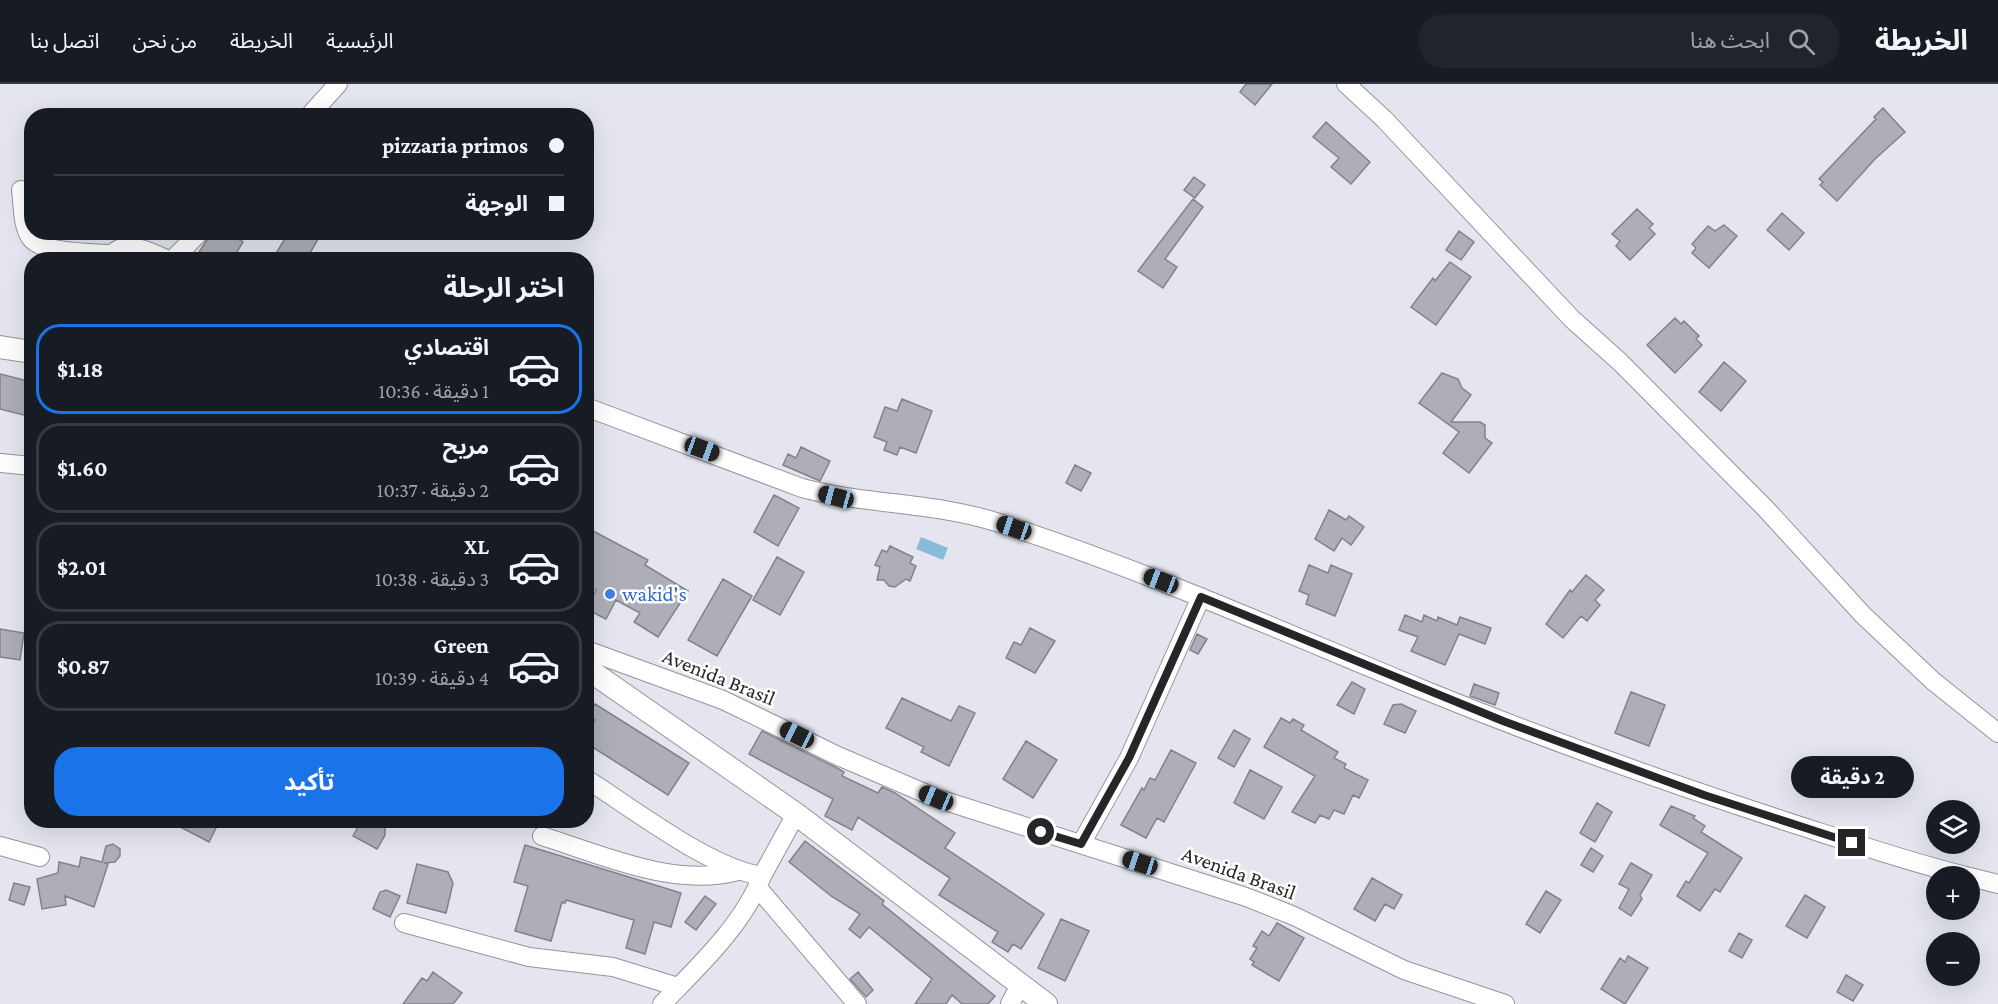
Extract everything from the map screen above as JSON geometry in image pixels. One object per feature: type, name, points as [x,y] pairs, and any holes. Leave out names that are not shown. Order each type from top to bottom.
[{"type":"main road","points":[[0,347],[24,351]]},
{"type":"main road","points":[[594,674],[796,814],[1015,994],[1046,1004]]},
{"type":"street","points":[[316,108],[338,84]]},
{"type":"street","points":[[1346,84],[1384,119],[1572,319],[1620,362],[1765,508],[1863,615],[1933,681],[1998,733]]},
{"type":"street","points":[[21,190],[24,214]]},
{"type":"street","points":[[34,240],[59,250],[74,252]]},
{"type":"street","points":[[179,252],[191,240]]},
{"type":"street","points":[[117,252],[126,246],[134,246],[149,252]]},
{"type":"street","points":[[594,410],[802,488],[836,497],[927,507],[992,520],[1201,597],[1473,709],[1682,787],[1926,866]]},
{"type":"street","points":[[0,463],[24,465]]},
{"type":"street","points":[[1081,844],[1129,758],[1201,597]]},
{"type":"street","name":"Avenida Brasil","points":[[594,654],[723,700],[838,756],[936,798],[1246,897],[1294,916],[1404,970],[1505,1004]]},
{"type":"street","points":[[594,784],[712,858],[760,882],[857,1004]]},
{"type":"street","points":[[662,1004],[725,935],[760,882],[796,814]]},
{"type":"street","points":[[542,836],[642,866],[689,877],[739,871]]},
{"type":"street","points":[[0,846],[40,857]]},
{"type":"street","points":[[1980,880],[1998,884]]},
{"type":"street","points":[[404,923],[529,957],[614,968],[678,987]]},
{"type":"water","points":[[921,537],[948,548],[943,560],[916,549]]},
{"type":"building","points":[[1246,84],[1272,84],[1255,105],[1240,92]]},
{"type":"building","points":[[1883,108],[1905,132],[1875,159],[1837,201],[1820,185],[1823,182],[1819,179],[1876,119],[1874,117]]},
{"type":"building","points":[[1326,122],[1370,162],[1351,184],[1331,167],[1339,158],[1313,137]]},
{"type":"building","points":[[1194,177],[1205,185],[1195,198],[1184,190]]},
{"type":"building","points":[[1193,199],[1203,207],[1165,259],[1177,267],[1163,288],[1138,271]]},
{"type":"building","points":[[1637,209],[1653,224],[1649,228],[1655,234],[1630,260],[1616,246],[1620,241],[1612,234]]},
{"type":"building","points":[[1782,213],[1804,233],[1789,250],[1767,230]]},
{"type":"building","points":[[1724,225],[1737,236],[1709,268],[1692,253],[1696,248],[1692,244],[1708,226],[1715,231]]},
{"type":"building","points":[[1459,231],[1474,242],[1461,260],[1446,250]]},
{"type":"building","points":[[207,240],[240,240],[243,242],[237,252],[199,252]]},
{"type":"building","points":[[284,240],[317,240],[311,252],[277,252]]},
{"type":"building","points":[[1450,262],[1471,277],[1436,325],[1411,307],[1433,278],[1435,281]]},
{"type":"building","points":[[1675,318],[1681,324],[1684,321],[1699,336],[1696,339],[1702,345],[1675,373],[1647,345]]},
{"type":"building","points":[[1724,362],[1746,381],[1721,411],[1699,392]]},
{"type":"building","points":[[1442,373],[1458,379],[1462,388],[1471,395],[1451,422],[1480,422],[1485,425],[1485,438],[1492,443],[1469,473],[1443,453],[1459,432],[1419,403]]},
{"type":"building","points":[[0,374],[24,380],[24,415],[0,409]]},
{"type":"building","points":[[902,399],[932,411],[916,453],[900,447],[897,455],[884,450],[887,442],[874,437],[885,407],[897,411]]},
{"type":"building","points":[[801,447],[830,461],[820,481],[783,465],[788,454],[796,458]]},
{"type":"building","points":[[1075,465],[1091,473],[1081,491],[1066,483]]},
{"type":"building","points":[[774,495],[799,508],[778,546],[754,532]]},
{"type":"building","points":[[1329,510],[1346,520],[1349,516],[1364,527],[1351,545],[1342,538],[1334,551],[1315,539]]},
{"type":"building","points":[[594,532],[648,560],[645,565],[688,591],[658,637],[634,622],[640,613],[616,600],[606,619],[594,613],[596,590],[594,589]]},
{"type":"building","points":[[890,546],[913,557],[910,563],[916,566],[910,581],[906,579],[895,587],[889,586],[884,580],[877,580],[880,567],[875,565],[882,550],[887,552]]},
{"type":"building","points":[[777,557],[804,572],[780,615],[753,600]]},
{"type":"building","points":[[1309,565],[1328,573],[1331,565],[1352,574],[1335,616],[1306,604],[1309,595],[1299,591]]},
{"type":"building","points":[[1586,575],[1604,590],[1595,600],[1600,605],[1587,621],[1581,616],[1563,638],[1546,624],[1570,590],[1572,592]]},
{"type":"building","points":[[723,579],[752,596],[717,656],[688,640]]},
{"type":"building","points":[[1405,615],[1422,622],[1424,615],[1437,621],[1438,617],[1457,625],[1460,617],[1491,628],[1485,644],[1459,634],[1445,665],[1411,651],[1418,637],[1399,630]]},
{"type":"building","points":[[1030,628],[1055,641],[1035,673],[1006,658],[1014,642],[1021,645]]},
{"type":"building","points":[[0,629],[24,633],[20,660],[0,657]]},
{"type":"building","points":[[1197,634],[1207,639],[1198,654],[1190,650]]},
{"type":"building","points":[[1352,682],[1365,689],[1354,714],[1337,705]]},
{"type":"building","points":[[1474,684],[1499,693],[1495,705],[1470,696]]},
{"type":"building","points":[[1631,692],[1665,705],[1649,746],[1615,733]]},
{"type":"building","points":[[902,698],[951,721],[959,706],[975,713],[949,766],[921,752],[924,747],[886,728]]},
{"type":"building","points":[[595,704],[689,763],[668,795],[594,748]]},
{"type":"building","points":[[1401,704],[1416,711],[1405,733],[1384,724],[1393,705]]},
{"type":"building","points":[[1281,718],[1290,723],[1293,719],[1304,725],[1301,730],[1338,752],[1334,758],[1346,764],[1344,768],[1368,780],[1359,798],[1353,795],[1344,814],[1334,810],[1329,819],[1320,815],[1315,823],[1292,812],[1315,776],[1264,747]]},
{"type":"building","points":[[1234,730],[1250,739],[1234,767],[1218,758]]},
{"type":"building","points":[[762,731],[837,768],[844,772],[842,776],[878,793],[882,787],[895,793],[955,833],[945,848],[1044,914],[1021,949],[1013,944],[1008,952],[992,942],[998,932],[939,895],[950,878],[858,817],[852,830],[825,816],[833,799],[749,754]]},
{"type":"building","points":[[1026,741],[1057,760],[1033,798],[1003,779]]},
{"type":"building","points":[[1171,750],[1196,763],[1164,822],[1157,818],[1146,838],[1121,825],[1142,788],[1144,790],[1150,778],[1155,780]]},
{"type":"building","points":[[1250,770],[1282,787],[1264,819],[1234,803]]},
{"type":"building","points":[[1597,803],[1612,812],[1595,842],[1580,833]]},
{"type":"building","points":[[1671,806],[1695,816],[1693,818],[1705,826],[1701,832],[1742,858],[1720,892],[1715,889],[1700,911],[1677,896],[1686,881],[1689,883],[1708,853],[1660,825]]},
{"type":"building","points":[[182,828],[216,828],[209,842]]},
{"type":"building","points":[[357,828],[385,828],[385,835],[377,849],[353,836]]},
{"type":"building","points":[[805,841],[884,901],[882,904],[995,996],[988,1004],[962,1004],[952,995],[946,1004],[915,1004],[932,979],[869,927],[860,938],[849,929],[860,914],[831,896],[789,862]]},
{"type":"building","points":[[113,844],[120,849],[120,856],[115,862],[104,863],[108,864],[94,907],[65,896],[66,905],[42,909],[37,879],[58,873],[59,862],[79,867],[81,857],[102,862],[106,846]]},
{"type":"building","points":[[525,845],[681,893],[671,927],[654,922],[645,954],[626,948],[634,920],[566,900],[565,903],[562,902],[551,941],[515,931],[528,886],[514,882]]},
{"type":"building","points":[[1591,848],[1603,856],[1593,872],[1581,865]]},
{"type":"building","points":[[1631,863],[1652,875],[1640,895],[1642,899],[1631,916],[1619,908],[1629,889],[1619,884]]},
{"type":"building","points":[[417,864],[448,872],[453,883],[446,913],[407,903]]},
{"type":"building","points":[[1372,878],[1402,895],[1394,909],[1385,904],[1375,921],[1354,909]]},
{"type":"building","points":[[14,883],[30,887],[24,905],[9,900]]},
{"type":"building","points":[[386,890],[400,896],[390,917],[373,909],[380,892]]},
{"type":"building","points":[[1546,891],[1561,900],[1540,933],[1526,924]]},
{"type":"building","points":[[1805,895],[1825,907],[1807,938],[1786,926]]},
{"type":"building","points":[[705,896],[716,904],[696,930],[685,922]]},
{"type":"building","points":[[1061,919],[1089,931],[1065,981],[1038,968]]},
{"type":"building","points":[[1277,923],[1304,938],[1279,981],[1252,965],[1254,962],[1250,959],[1257,948],[1253,946],[1262,931],[1269,936]]},
{"type":"building","points":[[1739,933],[1752,940],[1742,958],[1729,951]]},
{"type":"building","points":[[1628,956],[1648,968],[1625,1004],[1601,989],[1620,958],[1625,962]]},
{"type":"building","points":[[433,972],[462,993],[453,1004],[403,1004],[422,978],[427,981]]},
{"type":"building","points":[[858,972],[873,990],[866,997],[850,979]]},
{"type":"building","points":[[1846,975],[1863,985],[1853,1001],[1837,992]]},
{"type":"place","name":"wakid's","points":[[610,594]]},
{"type":"route","points":[[1041,832],[1081,844],[1129,758],[1201,597],[1503,721],[1704,795],[1852,843]]}]
